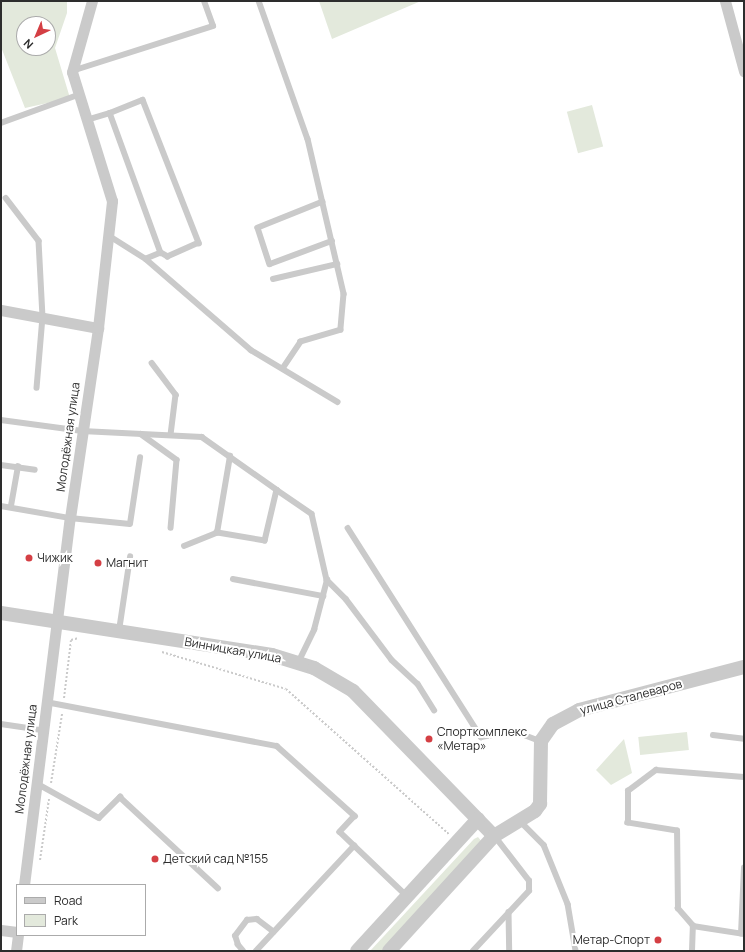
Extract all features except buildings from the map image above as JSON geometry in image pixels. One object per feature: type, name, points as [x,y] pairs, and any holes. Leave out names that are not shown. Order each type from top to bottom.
[{"type":"street","points":[[72,72],[92,1]]},
{"type":"street","points":[[725,1],[744,71]]},
{"type":"street","name":"Молодёжная улица","points":[[24,884],[42,730],[70,518],[98,328],[112,201],[72,72]]},
{"type":"street","points":[[1,310],[98,328]]},
{"type":"street","name":"Винницкая улица","points":[[1,614],[57,621],[272,655],[314,668],[353,691],[494,836]]},
{"type":"street","name":"улица Сталеваров","points":[[541,742],[553,724],[579,710],[744,667]]},
{"type":"street","points":[[389,951],[494,836],[520,821],[540,804],[541,742]]},
{"type":"street","points":[[357,951],[478,819]]},
{"type":"street","points":[[1,930],[16,932]]},
{"type":"street","points":[[16,951],[18,936]]},
{"type":"lane","points":[[72,72],[213,26],[204,1]]},
{"type":"lane","points":[[259,1],[308,139],[344,294],[341,330],[301,342],[283,369]]},
{"type":"lane","points":[[1,123],[78,95]]},
{"type":"lane","points":[[87,120],[143,100],[200,243],[168,257],[161,253],[110,113]]},
{"type":"lane","points":[[6,198],[39,241],[43,317],[37,388]]},
{"type":"lane","points":[[323,202],[258,228],[270,264],[332,241]]},
{"type":"lane","points":[[108,234],[146,259],[251,350],[338,402]]},
{"type":"lane","points":[[146,259],[161,253]]},
{"type":"lane","points":[[273,279],[337,264]]},
{"type":"lane","points":[[152,363],[176,395],[171,435]]},
{"type":"lane","points":[[1,420],[82,431],[202,437],[312,514],[327,580],[314,630],[298,663]]},
{"type":"lane","points":[[141,434],[177,460],[171,528]]},
{"type":"lane","points":[[216,533],[230,456]]},
{"type":"lane","points":[[1,506],[11,506],[70,518],[130,524],[140,458]]},
{"type":"lane","points":[[1,465],[35,470]]},
{"type":"lane","points":[[11,506],[18,467]]},
{"type":"lane","points":[[184,546],[216,533],[265,541],[277,490]]},
{"type":"lane","points":[[348,528],[481,737],[514,731],[541,742]]},
{"type":"lane","points":[[119,631],[130,557]]},
{"type":"lane","points":[[233,579],[322,596]]},
{"type":"lane","points":[[327,580],[346,599],[392,660],[418,684],[434,710]]},
{"type":"lane","points":[[46,702],[277,746],[355,816],[340,832],[407,897]]},
{"type":"lane","points":[[1,724],[42,730]]},
{"type":"lane","points":[[713,735],[744,739]]},
{"type":"lane","points":[[744,777],[656,770],[628,791],[628,823],[677,831],[678,909],[693,926],[742,934],[744,868]]},
{"type":"lane","points":[[36,782],[99,818],[120,797],[218,888]]},
{"type":"lane","points":[[520,821],[544,845],[568,904],[576,951]]},
{"type":"lane","points":[[473,951],[529,891],[529,881],[494,836]]},
{"type":"lane","points":[[256,951],[354,846]]},
{"type":"lane","points":[[510,912],[510,951]]},
{"type":"lane","points":[[243,951],[238,945],[235,936],[247,920],[257,919],[274,932]]},
{"type":"lane","points":[[692,951],[693,926]]},
{"type":"path","points":[[286,689],[454,838]]},
{"type":"green space","points":[[1,1],[67,1],[67,13],[56,45],[56,16],[16,16],[16,56],[56,56],[56,51],[70,98],[25,108],[1,47]]},
{"type":"green space","points":[[319,1],[421,1],[332,39]]},
{"type":"green space","points":[[592,105],[603,147],[578,153],[567,112]]},
{"type":"green space","points":[[687,732],[689,750],[640,755],[638,737]]},
{"type":"green space","points":[[624,739],[632,773],[611,785],[596,770]]},
{"type":"green space","points":[[478,837],[482,842],[384,951],[370,951],[474,839]]},
{"type":"place","name":"Чижик","points":[[29,558]]},
{"type":"place","name":"Магнит","points":[[98,563]]},
{"type":"place","name":"Спорткомплекс «Метар»","points":[[429,739]]},
{"type":"place","name":"Детский сад №155","points":[[155,859]]},
{"type":"place","name":"Метар-Спорт","points":[[658,940]]}]
